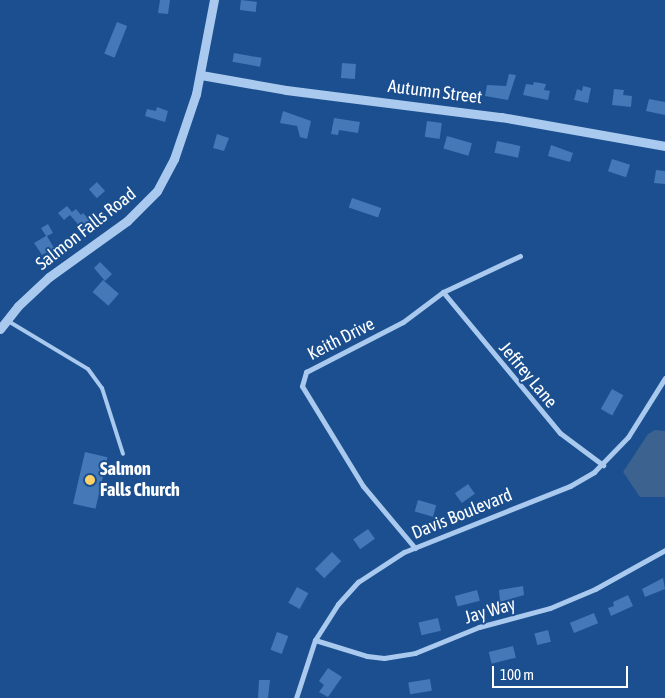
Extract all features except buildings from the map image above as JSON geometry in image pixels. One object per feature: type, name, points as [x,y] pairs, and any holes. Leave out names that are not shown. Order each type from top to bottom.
[{"type":"street","name":"Salmon Falls Road","points":[[0,329],[6,320],[49,277],[127,221],[157,191],[174,159],[201,74],[214,0]]},
{"type":"street","name":"Autumn Street","points":[[201,74],[286,90],[501,117],[665,146]]},
{"type":"street","name":"Keith Drive","points":[[415,548],[363,486],[302,386],[306,372],[403,322],[443,292],[520,256]]},
{"type":"street","name":"Jeffrey Lane","points":[[443,292],[560,433],[603,465]]},
{"type":"street","name":"Davis Boulevard","points":[[296,698],[315,640],[338,604],[358,582],[379,566],[415,548],[570,486],[603,465],[637,424],[665,378]]},
{"type":"street","name":"Jay Way","points":[[315,640],[366,656],[384,658],[415,653],[479,627],[550,608],[586,593],[665,550]]},
{"type":"lane","points":[[6,320],[88,369],[102,388],[123,454]]},
{"type":"water","points":[[655,430],[665,431],[665,497],[640,497],[623,472],[648,434]]},
{"type":"place","name":"Salmon Falls Church","points":[[90,480]]}]
